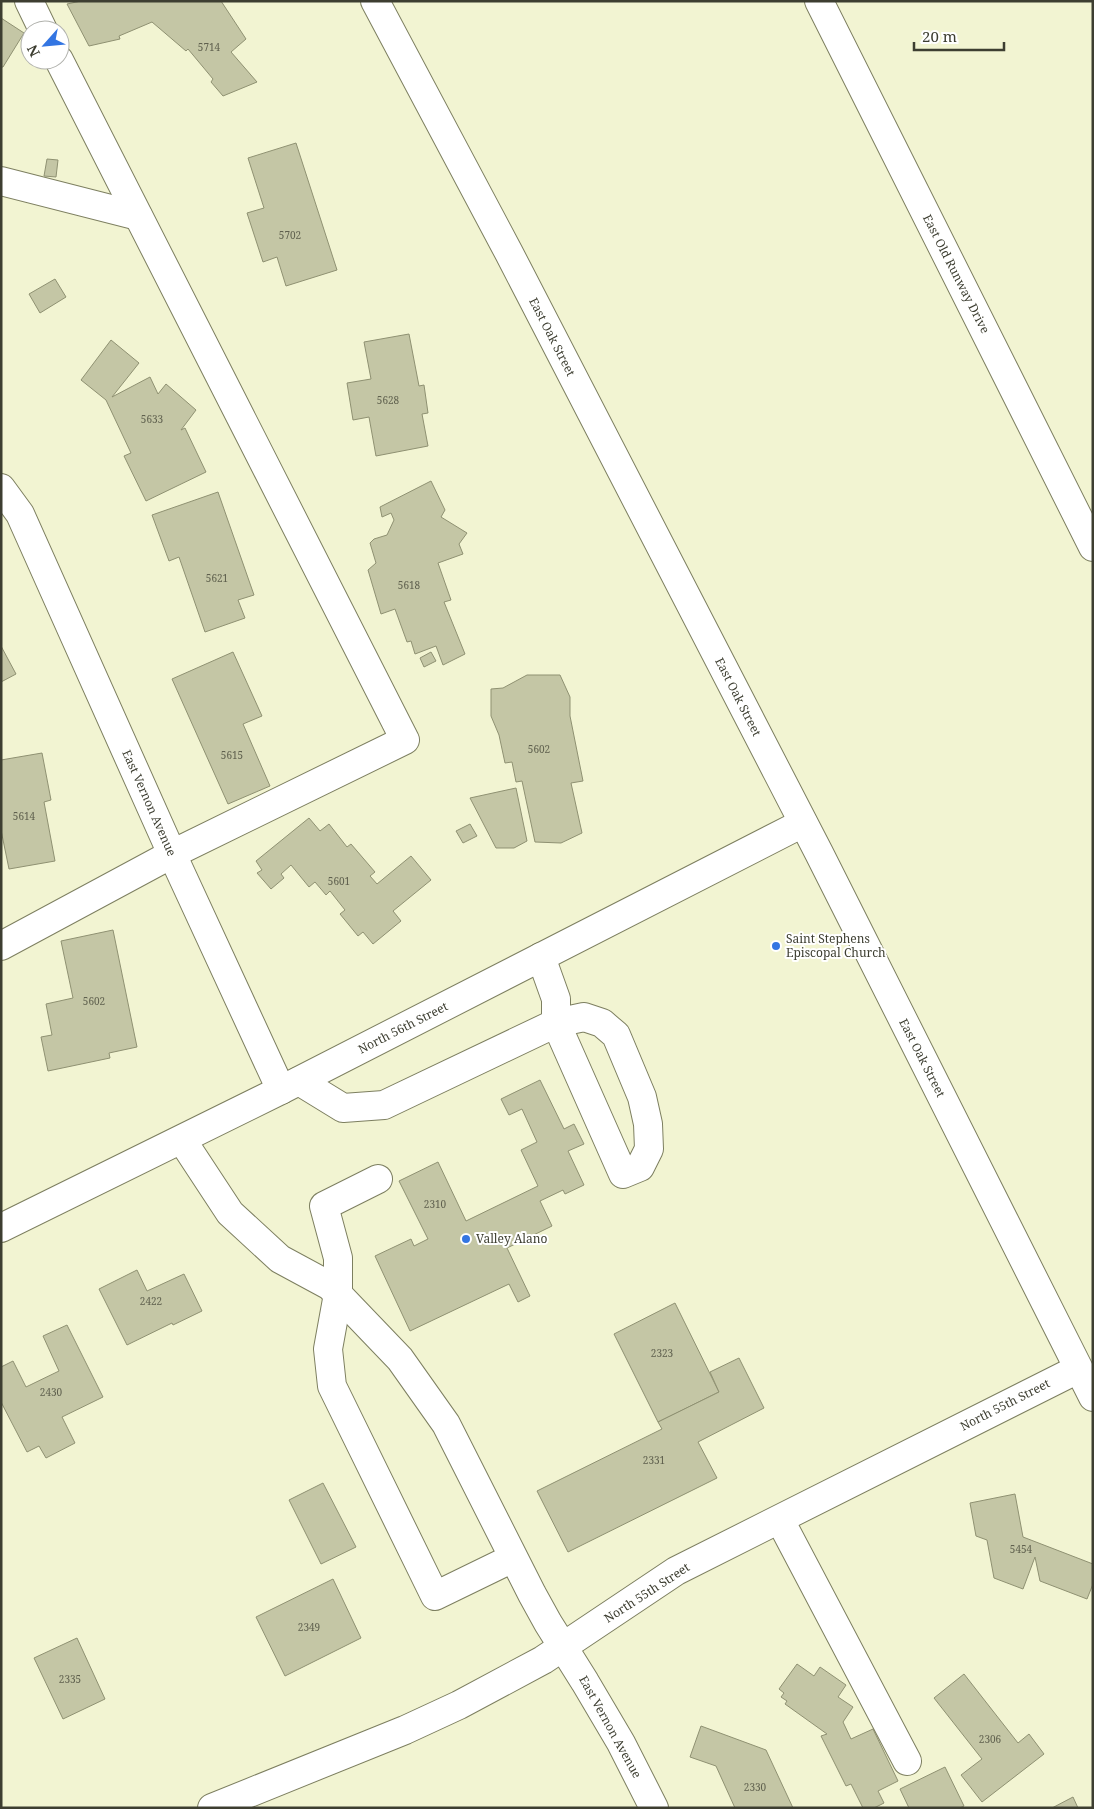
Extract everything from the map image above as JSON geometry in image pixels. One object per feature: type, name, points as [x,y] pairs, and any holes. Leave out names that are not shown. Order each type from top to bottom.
[{"type":"street","points":[[29,1],[38,20]]},
{"type":"street","name":"East Oak Street","points":[[376,1],[514,262],[803,823],[1093,1397]]},
{"type":"street","name":"East Old Runway Drive","points":[[819,1],[1093,547]]},
{"type":"street","points":[[1,946],[172,854],[405,740],[64,70]]},
{"type":"street","points":[[1,181],[138,216]]},
{"type":"street","name":"East Vernon Avenue","points":[[1,488],[20,514],[172,854],[290,1086]]},
{"type":"street","name":"North 56th Street","points":[[1,1228],[290,1086],[803,823]]},
{"type":"street","points":[[290,1086],[343,1108],[384,1105],[556,1023],[584,1017],[602,1023],[616,1035],[642,1097],[648,1124],[649,1149],[640,1167],[623,1174],[556,1023],[556,999],[541,957]]},
{"type":"street","name":"East Vernon Avenue","points":[[182,1140],[230,1213],[280,1259],[330,1286],[400,1359],[446,1424],[544,1616],[621,1743],[654,1808]]},
{"type":"street","points":[[378,1178],[324,1206],[338,1258],[338,1294],[328,1349],[332,1386],[435,1596],[513,1558]]},
{"type":"street","name":"North 55th Street","points":[[212,1808],[405,1730],[459,1705],[543,1660],[676,1571],[1078,1369]]},
{"type":"street","points":[[780,1520],[907,1761]]},
{"type":"building","points":[[81,1],[221,1],[246,39],[231,52],[257,82],[223,96],[211,82],[213,79],[188,49],[186,51],[152,22],[119,36],[120,39],[89,46],[67,4]]},
{"type":"building","points":[[1,18],[20,30],[20,39],[3,67],[1,67]]},
{"type":"building","points":[[296,143],[337,270],[286,286],[277,257],[263,262],[247,213],[264,208],[248,158]]},
{"type":"building","points":[[47,159],[58,160],[56,177],[44,176]]},
{"type":"building","points":[[55,279],[66,297],[40,313],[29,294]]},
{"type":"building","points":[[409,334],[419,386],[424,385],[428,413],[422,414],[428,446],[376,456],[369,417],[353,420],[347,383],[371,379],[364,342]]},
{"type":"building","points":[[111,340],[139,363],[112,397],[150,377],[158,394],[166,384],[196,410],[181,430],[185,428],[206,472],[146,501],[124,456],[131,453],[106,400],[81,380]]},
{"type":"building","points":[[431,481],[445,510],[441,517],[467,533],[459,544],[463,554],[438,563],[451,600],[444,602],[465,654],[443,665],[436,646],[415,654],[411,641],[407,642],[395,609],[381,614],[368,570],[376,563],[370,543],[374,539],[387,535],[394,520],[391,513],[382,517],[380,507]]},
{"type":"building","points":[[218,492],[254,595],[238,600],[245,618],[205,632],[179,557],[169,561],[152,515]]},
{"type":"building","points":[[1,646],[16,674],[1,682]]},
{"type":"building","points":[[233,652],[262,716],[243,724],[270,786],[228,804],[172,679]]},
{"type":"building","points":[[431,652],[436,661],[424,667],[420,658]]},
{"type":"building","points":[[527,675],[560,675],[570,697],[570,716],[583,781],[571,783],[582,833],[561,843],[535,842],[522,781],[516,782],[512,762],[505,763],[499,735],[491,716],[491,689],[503,688]]},
{"type":"building","points":[[42,753],[51,800],[44,802],[55,861],[9,869],[1,830],[1,760]]},
{"type":"building","points":[[516,788],[527,841],[514,848],[496,848],[470,798]]},
{"type":"building","points":[[309,818],[320,831],[329,824],[347,847],[351,844],[375,872],[370,876],[377,884],[411,856],[431,880],[393,911],[401,921],[373,944],[363,932],[358,936],[340,914],[345,910],[330,891],[326,895],[315,882],[309,887],[291,865],[281,874],[284,878],[271,889],[257,873],[262,870],[256,861]]},
{"type":"building","points":[[470,824],[477,836],[463,843],[456,831]]},
{"type":"building","points":[[113,930],[137,1047],[109,1053],[110,1058],[48,1071],[41,1037],[52,1035],[46,1004],[73,998],[61,941]]},
{"type":"building","points":[[540,1080],[564,1129],[574,1124],[584,1144],[568,1151],[584,1185],[565,1194],[563,1190],[540,1201],[552,1226],[507,1248],[530,1296],[518,1302],[509,1284],[410,1331],[375,1256],[411,1239],[414,1246],[428,1239],[399,1181],[438,1162],[466,1221],[538,1186],[521,1150],[537,1142],[522,1109],[509,1115],[501,1099]]},
{"type":"building","points":[[137,1270],[147,1291],[184,1274],[202,1311],[127,1345],[99,1289]]},
{"type":"building","points":[[675,1303],[719,1392],[658,1422],[614,1334]]},
{"type":"building","points":[[67,1325],[103,1397],[62,1417],[75,1443],[46,1458],[39,1446],[27,1452],[1,1402],[1,1367],[13,1361],[26,1387],[59,1371],[43,1336]]},
{"type":"building","points":[[739,1358],[764,1408],[698,1442],[717,1478],[568,1552],[537,1491],[662,1429],[658,1422],[719,1392],[710,1372]]},
{"type":"building","points":[[323,1483],[356,1547],[321,1564],[289,1500]]},
{"type":"building","points":[[1015,1494],[1023,1537],[1093,1564],[1093,1584],[1087,1599],[1040,1581],[1035,1557],[1023,1589],[994,1578],[987,1540],[976,1536],[970,1503]]},
{"type":"building","points":[[333,1579],[361,1638],[285,1676],[256,1617]]},
{"type":"building","points":[[77,1638],[105,1699],[63,1719],[34,1658]]},
{"type":"building","points":[[797,1664],[814,1676],[820,1667],[846,1685],[838,1697],[853,1707],[843,1722],[851,1739],[873,1729],[898,1781],[878,1791],[884,1803],[874,1808],[863,1808],[851,1784],[846,1786],[821,1736],[827,1734],[785,1704],[787,1701],[781,1697],[784,1693],[779,1689]]},
{"type":"building","points":[[964,1674],[1018,1743],[1029,1734],[1044,1754],[982,1802],[961,1775],[982,1759],[934,1698]]},
{"type":"building","points":[[701,1726],[766,1750],[793,1808],[735,1808],[716,1766],[690,1757]]},
{"type":"building","points":[[945,1767],[964,1806],[960,1808],[909,1808],[900,1789]]},
{"type":"building","points":[[1073,1797],[1078,1808],[1052,1808]]},
{"type":"place","name":"Saint Stephens Episcopal Church","points":[[776,946]]},
{"type":"place","name":"Valley Alano","points":[[466,1239]]}]
